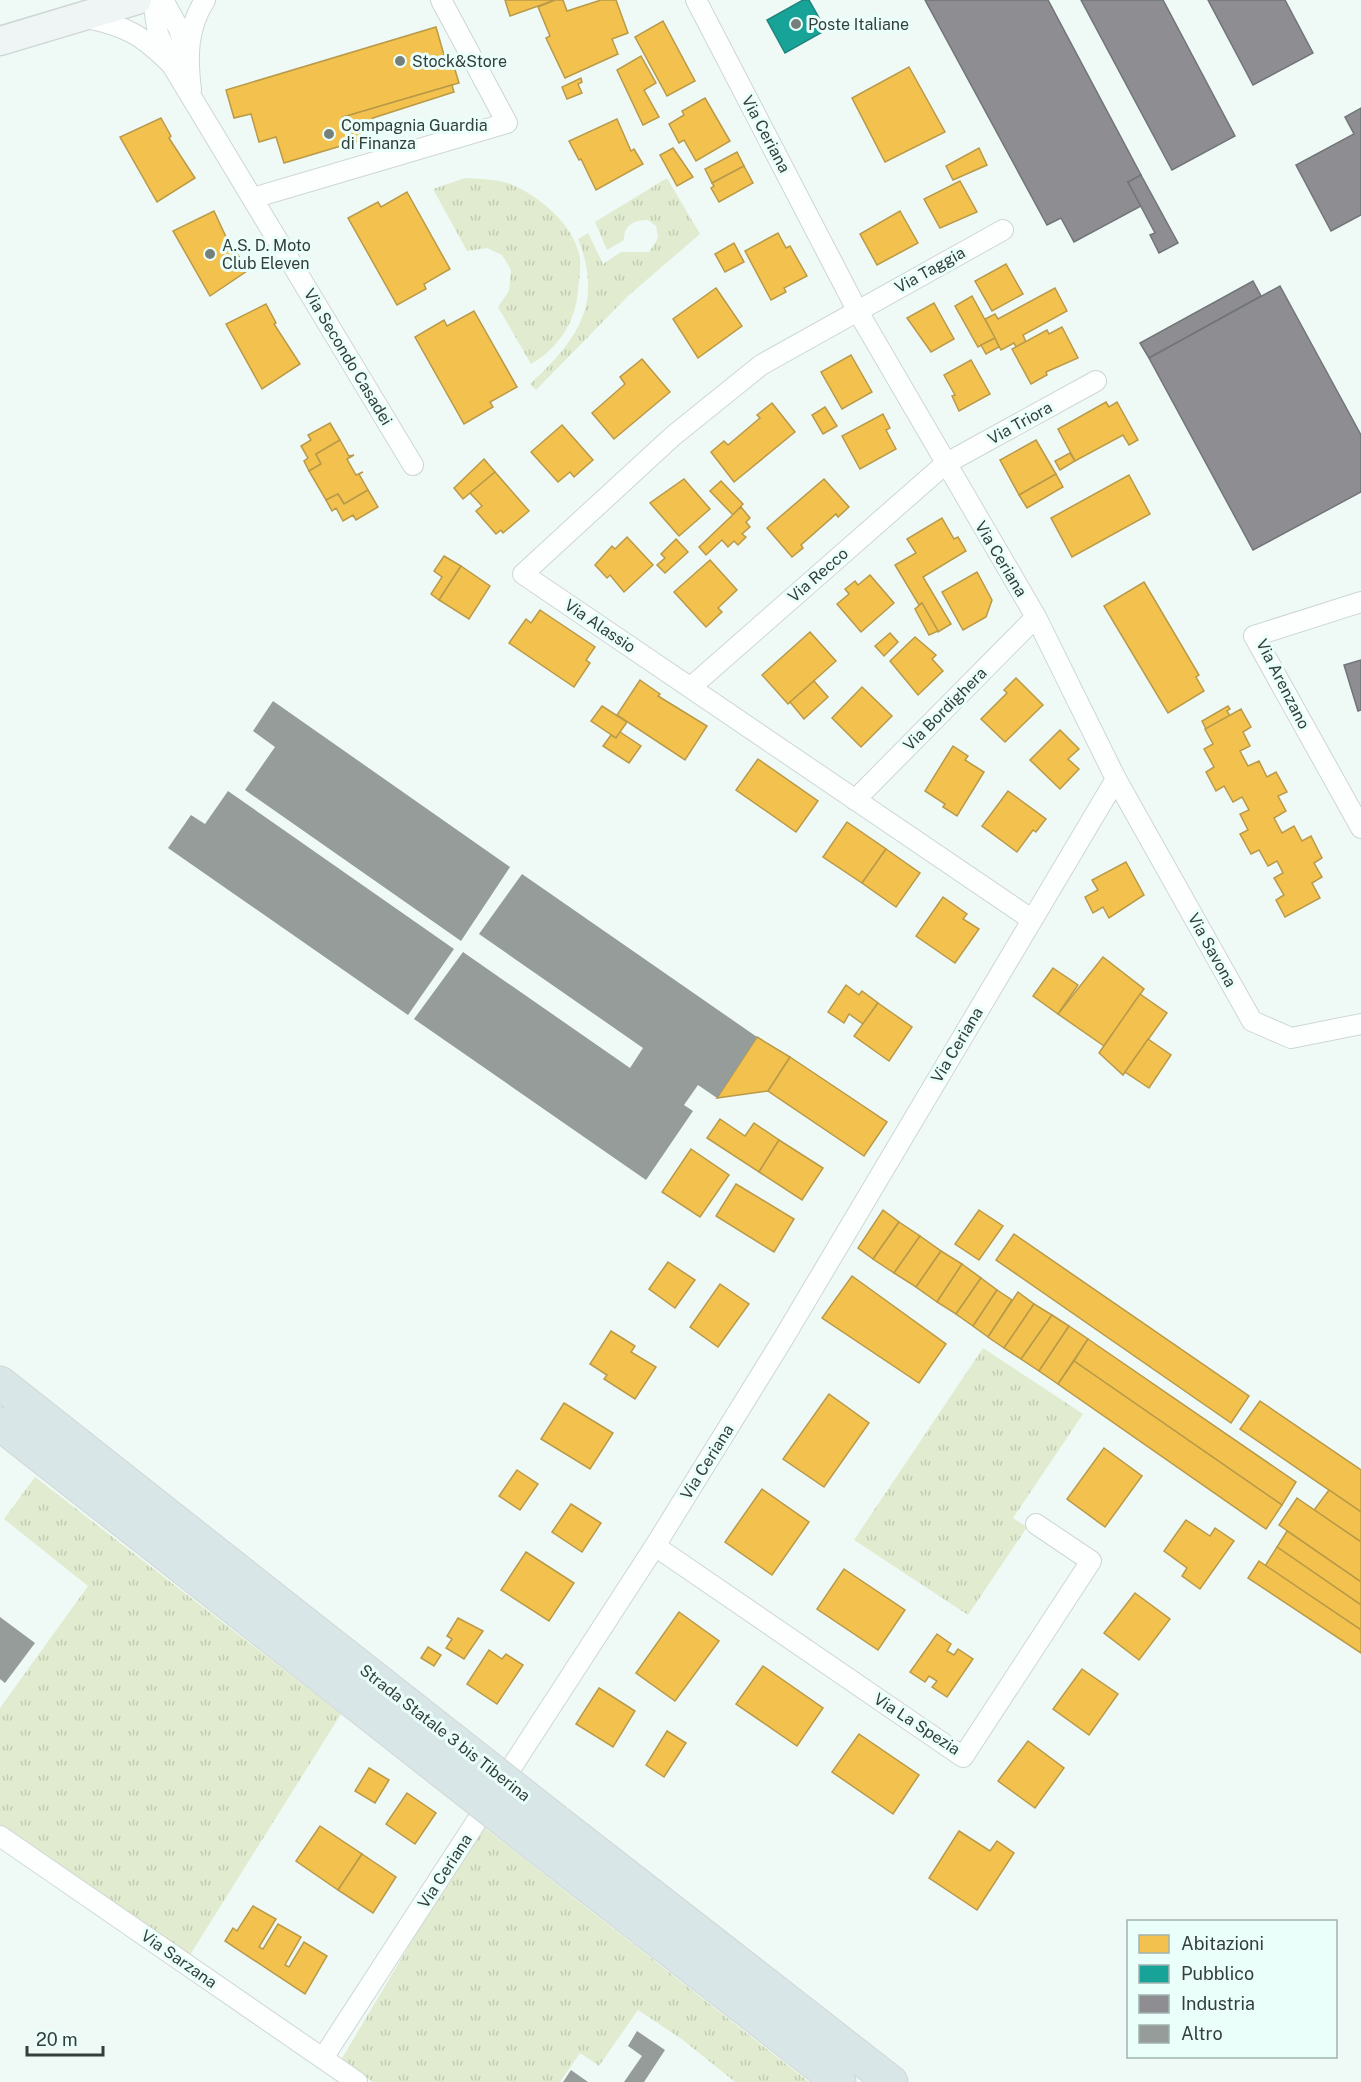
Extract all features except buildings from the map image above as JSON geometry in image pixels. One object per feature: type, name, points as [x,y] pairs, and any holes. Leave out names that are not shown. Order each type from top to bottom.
[{"type":"highway","name":"Strada Statale 3 bis Tiberina","points":[[0,1383],[275,1620]]},
{"type":"highway","name":"Strada Statale 3 bis Tiberina","points":[[0,1424],[275,1620],[547,1833],[891,2082]]},
{"type":"highway","name":"Strada Statale 3 bis Tiberina","points":[[547,1833],[839,2082]]},
{"type":"main road","points":[[0,41],[137,0]]},
{"type":"street","name":"Via Secondo Casadei","points":[[153,0],[158,34],[179,62],[192,95],[413,465]]},
{"type":"street","name":"Via Secondo Casadei","points":[[163,0],[178,29],[179,62]]},
{"type":"street","name":"Via Secondo Casadei","points":[[179,62],[197,12],[205,0]]},
{"type":"street","name":"Via Ceriana","points":[[323,2058],[655,1546],[783,1339],[1116,779],[1036,617],[857,309],[696,0]]},
{"type":"street","points":[[253,198],[507,123],[442,2]]},
{"type":"street","points":[[82,17],[116,23],[138,34],[179,62]]},
{"type":"street","name":"Via Taggia","points":[[857,309],[1003,230]]},
{"type":"street","name":"Via Alassio","points":[[857,309],[761,365],[673,436],[523,574],[1031,919]]},
{"type":"street","name":"Via Triora","points":[[945,464],[1096,381]]},
{"type":"street","name":"Via Recco","points":[[691,687],[945,464]]},
{"type":"street","name":"Via Arenzano","points":[[1361,602],[1254,636],[1361,828]]},
{"type":"street","name":"Via Bordighera","points":[[855,800],[1036,617]]},
{"type":"street","name":"Via Savona","points":[[1116,779],[1252,1021],[1291,1038],[1361,1024]]},
{"type":"street","name":"Via La Spezia","points":[[655,1546],[963,1756],[1091,1561],[1036,1524]]},
{"type":"street","name":"Via Sarzana","points":[[0,1836],[357,2082]]},
{"type":"green space","points":[[465,178],[505,182],[521,189],[554,213],[571,234],[577,246],[580,270],[577,301],[570,323],[558,342],[531,364],[498,307],[509,291],[511,270],[502,255],[487,248],[467,251],[433,189]]},
{"type":"green space","points":[[667,178],[700,234],[628,296],[536,390],[530,384],[547,368],[573,336],[587,302],[588,283],[585,262],[578,239],[588,233],[603,264],[621,252],[649,252],[658,238],[656,226],[648,220],[631,224],[624,235],[624,240],[607,250],[595,222]]},
{"type":"green space","points":[[983,1348],[1083,1414],[1013,1518],[1027,1527],[968,1615],[854,1540]]},
{"type":"green space","points":[[35,1477],[341,1714],[188,1958],[0,1825],[0,1708],[88,1586],[4,1519]]},
{"type":"green space","points":[[485,1828],[809,2082],[735,2082],[683,2040],[638,2010],[599,2066],[580,2053],[560,2082],[373,2082],[341,2060],[454,1870]]},
{"type":"place","name":"Poste Italiane","points":[[796,24]]},
{"type":"place","name":"Stock&Store","points":[[400,61]]},
{"type":"place","name":"Compagnia Guardia di Finanza","points":[[329,134]]},
{"type":"place","name":"A.S. D. Moto Club Eleven","points":[[210,254]]}]
